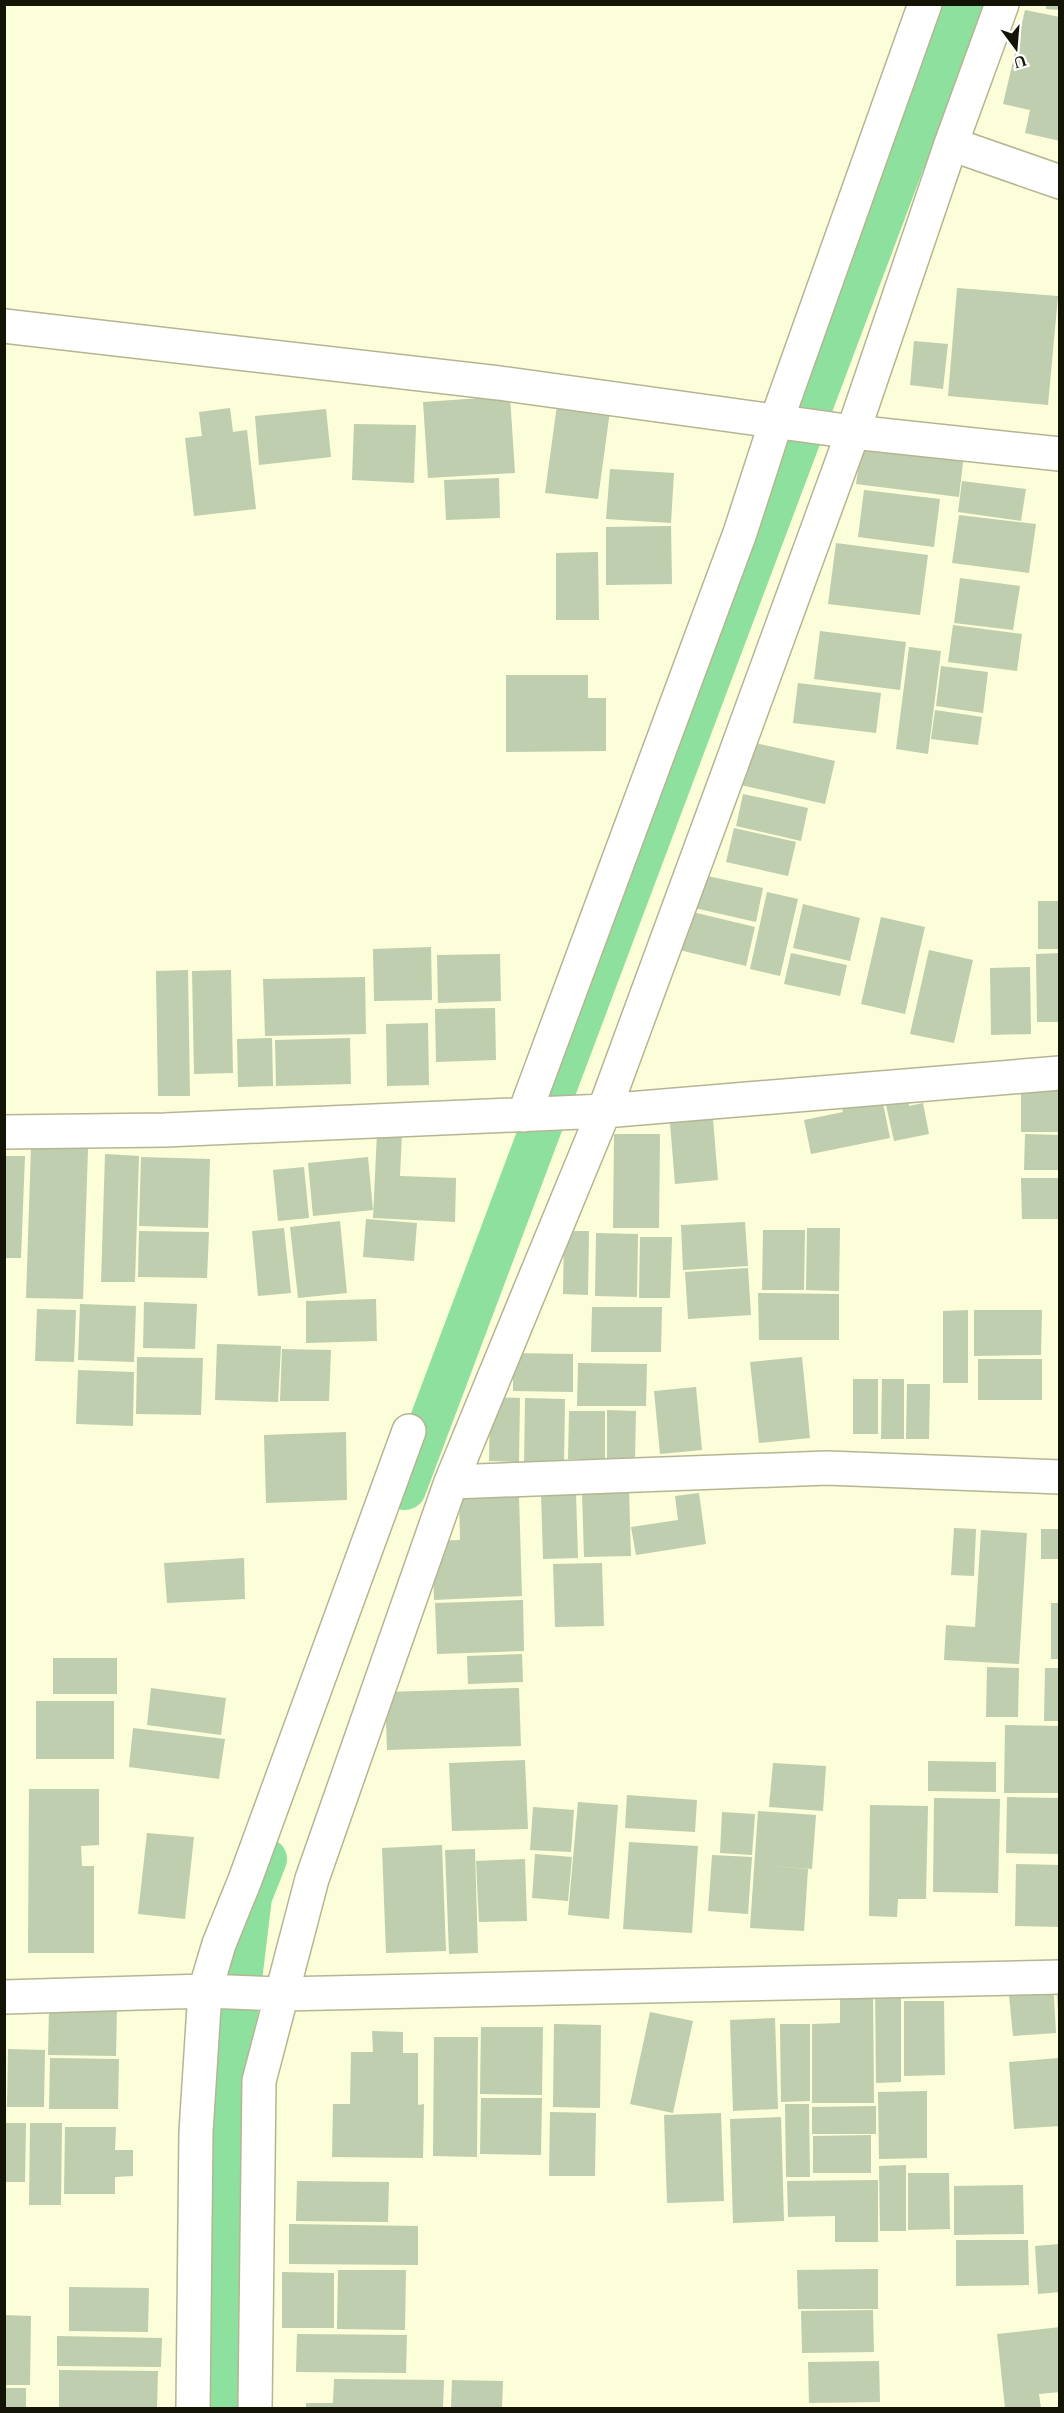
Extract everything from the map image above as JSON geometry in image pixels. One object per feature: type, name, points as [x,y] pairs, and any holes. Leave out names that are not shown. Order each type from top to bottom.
[{"type":"street","points":[[528,1115],[781,422],[925,4]]},
{"type":"street","points":[[255,2409],[259,2081],[272,1993],[451,1482],[598,1111],[1002,4]]},
{"type":"street","points":[[951,144],[1059,182]]},
{"type":"street","points":[[4,326],[499,383],[848,431],[1059,454]]},
{"type":"street","points":[[4,1132],[165,1130],[528,1115],[1059,1073]]},
{"type":"street","points":[[193,2409],[196,2132],[219,1944],[245,1880],[409,1431]]},
{"type":"street","points":[[451,1482],[827,1468],[1059,1477]]},
{"type":"street","points":[[4,1997],[212,1991],[272,1993],[1059,1977]]},
{"type":"building","points":[[1046,4],[1060,4],[1060,10],[1046,9]]},
{"type":"building","points":[[1025,10],[1060,17],[1060,141],[1025,133],[1030,110],[1003,104]]},
{"type":"building","points":[[957,288],[1058,296],[1048,405],[948,396]]},
{"type":"building","points":[[914,341],[948,344],[943,389],[910,385]]},
{"type":"building","points":[[510,396],[515,473],[428,478],[423,402]]},
{"type":"building","points":[[557,405],[610,411],[598,499],[545,493]]},
{"type":"building","points":[[230,408],[233,432],[247,430],[256,509],[194,516],[185,438],[202,436],[199,412]]},
{"type":"building","points":[[326,409],[331,457],[259,465],[255,416]]},
{"type":"building","points":[[354,424],[416,425],[414,483],[352,480]]},
{"type":"building","points":[[862,441],[964,454],[959,497],[856,484]]},
{"type":"building","points":[[610,469],[674,473],[671,523],[606,519]]},
{"type":"building","points":[[499,478],[500,518],[446,520],[444,480]]},
{"type":"building","points":[[962,481],[1026,489],[1021,521],[958,512]]},
{"type":"building","points":[[864,490],[940,499],[934,547],[858,537]]},
{"type":"building","points":[[959,515],[1036,524],[1029,573],[952,563]]},
{"type":"building","points":[[671,526],[672,584],[606,585],[606,527]]},
{"type":"building","points":[[836,543],[928,555],[920,615],[828,604]]},
{"type":"building","points":[[598,552],[599,620],[556,620],[556,553]]},
{"type":"building","points":[[960,578],[1020,586],[1013,630],[954,623]]},
{"type":"building","points":[[953,625],[1022,634],[1017,671],[948,662]]},
{"type":"building","points":[[820,631],[906,642],[900,690],[814,679]]},
{"type":"building","points":[[909,647],[941,651],[928,754],[896,749]]},
{"type":"building","points":[[941,666],[988,672],[983,713],[936,706]]},
{"type":"building","points":[[506,675],[588,675],[588,698],[606,698],[606,751],[506,752]]},
{"type":"building","points":[[798,683],[881,693],[876,733],[793,723]]},
{"type":"building","points":[[935,710],[982,717],[978,745],[931,739]]},
{"type":"building","points":[[746,741],[835,761],[825,804],[736,784]]},
{"type":"building","points":[[743,794],[808,808],[801,841],[736,826]]},
{"type":"building","points":[[734,828],[796,842],[788,876],[726,862]]},
{"type":"building","points":[[698,874],[763,888],[756,922],[690,907]]},
{"type":"building","points":[[767,892],[798,899],[780,976],[750,969]]},
{"type":"building","points":[[1038,901],[1060,901],[1060,949],[1038,949]]},
{"type":"building","points":[[803,904],[860,918],[850,961],[793,948]]},
{"type":"building","points":[[684,910],[755,927],[746,966],[675,949]]},
{"type":"building","points":[[881,917],[925,927],[905,1014],[861,1004]]},
{"type":"building","points":[[431,947],[432,1000],[374,1001],[373,949]]},
{"type":"building","points":[[929,950],[973,960],[954,1043],[910,1034]]},
{"type":"building","points":[[791,953],[847,965],[840,996],[784,984]]},
{"type":"building","points":[[1060,953],[1060,1022],[1037,1022],[1036,954]]},
{"type":"building","points":[[500,954],[501,1001],[438,1003],[437,955]]},
{"type":"building","points":[[1030,967],[1031,1034],[991,1035],[990,968]]},
{"type":"building","points":[[188,970],[190,1096],[158,1096],[156,971]]},
{"type":"building","points":[[231,970],[233,1073],[194,1074],[192,971]]},
{"type":"building","points":[[365,977],[366,1034],[265,1036],[263,979]]},
{"type":"building","points":[[495,1008],[496,1060],[436,1062],[435,1009]]},
{"type":"building","points":[[428,1023],[429,1085],[387,1086],[386,1024]]},
{"type":"building","points":[[272,1038],[273,1086],[238,1087],[237,1039]]},
{"type":"building","points":[[350,1038],[351,1084],[276,1086],[275,1040]]},
{"type":"building","points":[[1021,1089],[1060,1089],[1060,1132],[1021,1132]]},
{"type":"building","points":[[907,1091],[909,1106],[923,1103],[929,1134],[894,1141],[884,1096]]},
{"type":"building","points":[[881,1093],[890,1138],[811,1154],[804,1120],[843,1112],[840,1101]]},
{"type":"building","points":[[713,1119],[718,1180],[675,1184],[670,1123]]},
{"type":"building","points":[[377,1133],[402,1134],[400,1176],[456,1178],[455,1222],[373,1218]]},
{"type":"building","points":[[614,1134],[660,1134],[659,1228],[613,1228]]},
{"type":"building","points":[[1025,1134],[1060,1135],[1060,1170],[1024,1170]]},
{"type":"building","points":[[31,1147],[88,1149],[83,1299],[26,1298]]},
{"type":"building","points":[[105,1154],[139,1156],[135,1282],[101,1282]]},
{"type":"building","points":[[4,1156],[25,1156],[21,1258],[4,1258]]},
{"type":"building","points":[[141,1157],[210,1159],[208,1228],[139,1226]]},
{"type":"building","points":[[368,1157],[373,1210],[313,1216],[308,1163]]},
{"type":"building","points":[[304,1167],[309,1218],[278,1221],[273,1170]]},
{"type":"building","points":[[1021,1178],[1060,1178],[1060,1219],[1022,1219]]},
{"type":"building","points":[[366,1219],[417,1223],[414,1261],[363,1257]]},
{"type":"building","points":[[340,1221],[347,1293],[298,1298],[290,1227]]},
{"type":"building","points":[[745,1222],[748,1266],[683,1270],[681,1225]]},
{"type":"building","points":[[284,1228],[291,1293],[258,1296],[252,1231]]},
{"type":"building","points":[[807,1228],[840,1228],[839,1291],[806,1290]]},
{"type":"building","points":[[763,1230],[805,1230],[804,1290],[762,1290]]},
{"type":"building","points":[[139,1231],[209,1232],[207,1278],[138,1277]]},
{"type":"building","points":[[564,1231],[589,1231],[588,1295],[563,1294]]},
{"type":"building","points":[[596,1233],[638,1234],[637,1297],[595,1296]]},
{"type":"building","points":[[640,1237],[672,1237],[670,1298],[639,1298]]},
{"type":"building","points":[[748,1268],[751,1315],[688,1319],[685,1272]]},
{"type":"building","points":[[758,1293],[839,1294],[839,1340],[759,1340]]},
{"type":"building","points":[[376,1299],[377,1341],[306,1343],[306,1301]]},
{"type":"building","points":[[144,1302],[197,1304],[195,1349],[143,1348]]},
{"type":"building","points":[[80,1304],[136,1306],[134,1362],[78,1360]]},
{"type":"building","points":[[592,1307],[662,1307],[661,1352],[591,1352]]},
{"type":"building","points":[[37,1309],[76,1310],[74,1362],[35,1361]]},
{"type":"building","points":[[968,1310],[968,1383],[943,1383],[943,1311]]},
{"type":"building","points":[[974,1310],[1042,1310],[1041,1355],[974,1356]]},
{"type":"building","points":[[217,1344],[281,1346],[278,1402],[215,1400]]},
{"type":"building","points":[[282,1349],[331,1350],[329,1401],[280,1401]]},
{"type":"building","points":[[513,1353],[573,1354],[573,1392],[513,1391]]},
{"type":"building","points":[[137,1357],[203,1358],[201,1415],[136,1414]]},
{"type":"building","points":[[802,1357],[810,1438],[759,1443],[750,1362]]},
{"type":"building","points":[[978,1359],[1042,1359],[1042,1400],[978,1400]]},
{"type":"building","points":[[578,1363],[647,1364],[646,1406],[577,1406]]},
{"type":"building","points":[[78,1370],[134,1372],[133,1426],[76,1424]]},
{"type":"building","points":[[853,1379],[878,1379],[878,1434],[853,1434]]},
{"type":"building","points":[[882,1379],[904,1379],[904,1439],[881,1439]]},
{"type":"building","points":[[907,1384],[930,1384],[929,1439],[906,1439]]},
{"type":"building","points":[[696,1387],[702,1450],[660,1454],[654,1391]]},
{"type":"building","points":[[490,1397],[520,1398],[519,1462],[489,1461]]},
{"type":"building","points":[[525,1398],[565,1399],[564,1464],[524,1464]]},
{"type":"building","points":[[607,1410],[636,1411],[635,1460],[607,1460]]},
{"type":"building","points":[[569,1411],[605,1411],[605,1460],[568,1459]]},
{"type":"building","points":[[346,1432],[347,1500],[266,1503],[264,1435]]},
{"type":"building","points":[[629,1490],[631,1556],[584,1557],[582,1491]]},
{"type":"building","points":[[576,1493],[578,1558],[543,1559],[541,1494]]},
{"type":"building","points":[[699,1493],[706,1544],[636,1555],[631,1527],[678,1520],[675,1496]]},
{"type":"building","points":[[519,1496],[522,1596],[434,1600],[432,1541],[460,1540],[459,1499]]},
{"type":"building","points":[[954,1528],[976,1529],[974,1576],[951,1575]]},
{"type":"building","points":[[1041,1529],[1060,1529],[1060,1559],[1041,1559]]},
{"type":"building","points":[[981,1530],[1027,1533],[1019,1664],[944,1660],[946,1625],[975,1627]]},
{"type":"building","points":[[244,1558],[245,1599],[167,1603],[164,1563]]},
{"type":"building","points":[[602,1563],[604,1626],[555,1627],[553,1564]]},
{"type":"building","points":[[523,1600],[524,1651],[437,1654],[435,1603]]},
{"type":"building","points":[[1051,1603],[1060,1603],[1060,1659],[1051,1659]]},
{"type":"building","points":[[522,1654],[523,1682],[468,1684],[467,1656]]},
{"type":"building","points":[[53,1658],[117,1658],[117,1694],[53,1694]]},
{"type":"building","points":[[987,1667],[1019,1668],[1018,1717],[986,1717]]},
{"type":"building","points":[[1045,1668],[1060,1668],[1060,1721],[1044,1721]]},
{"type":"building","points":[[151,1688],[226,1698],[221,1735],[147,1725]]},
{"type":"building","points":[[519,1688],[521,1746],[387,1750],[385,1692]]},
{"type":"building","points":[[36,1701],[114,1701],[114,1759],[36,1759]]},
{"type":"building","points":[[1005,1725],[1060,1726],[1060,1793],[1004,1793]]},
{"type":"building","points":[[133,1728],[225,1739],[219,1779],[129,1767]]},
{"type":"building","points":[[525,1760],[528,1829],[452,1831],[449,1763]]},
{"type":"building","points":[[928,1761],[996,1762],[996,1792],[928,1791]]},
{"type":"building","points":[[773,1763],[826,1766],[823,1811],[769,1807]]},
{"type":"building","points":[[29,1789],[99,1789],[99,1845],[81,1846],[82,1866],[94,1866],[94,1953],[28,1953]]},
{"type":"building","points":[[627,1795],[697,1800],[695,1832],[625,1828]]},
{"type":"building","points":[[1007,1797],[1060,1798],[1060,1854],[1006,1853]]},
{"type":"building","points":[[934,1798],[1000,1799],[998,1893],[933,1892]]},
{"type":"building","points":[[578,1802],[618,1805],[609,1919],[568,1915]]},
{"type":"building","points":[[870,1805],[928,1806],[926,1899],[898,1899],[897,1917],[869,1916]]},
{"type":"building","points":[[533,1807],[574,1810],[571,1852],[530,1850]]},
{"type":"building","points":[[758,1811],[816,1815],[812,1869],[770,1866],[808,1869],[804,1931],[750,1928]]},
{"type":"building","points":[[722,1812],[755,1814],[752,1855],[720,1853]]},
{"type":"building","points":[[147,1833],[194,1837],[185,1919],[138,1914]]},
{"type":"building","points":[[629,1842],[698,1846],[692,1933],[623,1929]]},
{"type":"building","points":[[442,1845],[446,1951],[386,1953],[382,1848]]},
{"type":"building","points":[[475,1849],[478,1953],[449,1954],[445,1850]]},
{"type":"building","points":[[535,1854],[572,1857],[568,1901],[532,1898]]},
{"type":"building","points":[[712,1855],[752,1857],[748,1914],[708,1911]]},
{"type":"building","points":[[525,1859],[527,1921],[479,1922],[476,1861]]},
{"type":"building","points":[[1016,1864],[1060,1865],[1060,1927],[1015,1926]]},
{"type":"building","points":[[1053,1981],[1056,2033],[1013,2036],[1008,1985]]},
{"type":"building","points":[[875,1984],[901,1984],[901,2082],[876,2083]]},
{"type":"building","points":[[840,1989],[873,1989],[874,2103],[812,2103],[812,2024],[840,2023]]},
{"type":"building","points":[[1057,1994],[1060,1994],[1060,2011],[1058,2011]]},
{"type":"building","points":[[904,2001],[944,2001],[945,2075],[904,2076]]},
{"type":"building","points":[[49,2008],[117,2008],[116,2056],[48,2055]]},
{"type":"building","points":[[650,2012],[693,2021],[673,2113],[630,2104]]},
{"type":"building","points":[[775,2018],[778,2109],[733,2111],[730,2020]]},
{"type":"building","points":[[554,2024],[601,2025],[600,2108],[553,2107]]},
{"type":"building","points":[[780,2024],[810,2024],[810,2101],[781,2102]]},
{"type":"building","points":[[481,2027],[543,2027],[542,2095],[480,2094]]},
{"type":"building","points":[[372,2031],[403,2032],[403,2053],[418,2053],[418,2105],[424,2104],[423,2158],[332,2157],[333,2104],[350,2104],[351,2052],[373,2052]]},
{"type":"building","points":[[434,2037],[478,2037],[477,2157],[433,2156]]},
{"type":"building","points":[[8,2049],[45,2050],[44,2107],[7,2107]]},
{"type":"building","points":[[50,2058],[119,2059],[118,2109],[49,2109]]},
{"type":"building","points":[[1059,2058],[1060,2126],[1014,2129],[1009,2062]]},
{"type":"building","points":[[927,2091],[927,2158],[879,2159],[878,2092]]},
{"type":"building","points":[[481,2098],[542,2098],[541,2155],[480,2154]]},
{"type":"building","points":[[785,2104],[809,2104],[810,2177],[786,2177]]},
{"type":"building","points":[[876,2106],[876,2134],[812,2134],[812,2107]]},
{"type":"building","points":[[550,2112],[596,2113],[595,2176],[549,2176]]},
{"type":"building","points":[[721,2113],[724,2201],[667,2203],[664,2115]]},
{"type":"building","points":[[781,2117],[784,2221],[733,2223],[730,2119]]},
{"type":"building","points":[[4,2123],[26,2123],[25,2182],[4,2182]]},
{"type":"building","points":[[30,2123],[62,2123],[61,2205],[29,2205]]},
{"type":"building","points":[[65,2127],[116,2127],[115,2150],[133,2150],[133,2176],[115,2177],[115,2194],[64,2194]]},
{"type":"building","points":[[871,2135],[871,2173],[813,2173],[813,2136]]},
{"type":"building","points":[[906,2165],[906,2231],[880,2231],[879,2166]]},
{"type":"building","points":[[908,2173],[949,2173],[950,2229],[908,2230]]},
{"type":"building","points":[[878,2180],[878,2242],[835,2242],[835,2216],[788,2217],[787,2181]]},
{"type":"building","points":[[297,2181],[389,2182],[388,2222],[296,2221]]},
{"type":"building","points":[[1023,2185],[1024,2234],[954,2235],[954,2186]]},
{"type":"building","points":[[289,2224],[418,2226],[418,2265],[289,2264]]},
{"type":"building","points":[[956,2240],[1028,2240],[1029,2285],[956,2286]]},
{"type":"building","points":[[1060,2244],[1060,2292],[1038,2294],[1035,2246]]},
{"type":"building","points":[[878,2269],[878,2309],[798,2309],[797,2270]]},
{"type":"building","points":[[338,2270],[406,2270],[405,2330],[337,2329]]},
{"type":"building","points":[[282,2272],[334,2273],[334,2328],[282,2328]]},
{"type":"building","points":[[69,2287],[149,2288],[148,2332],[69,2331]]},
{"type":"building","points":[[873,2310],[874,2352],[802,2353],[801,2311]]},
{"type":"building","points":[[4,2315],[31,2316],[30,2385],[4,2385]]},
{"type":"building","points":[[1060,2327],[1060,2392],[1039,2394],[1041,2408],[1005,2408],[997,2334]]},
{"type":"building","points":[[297,2334],[407,2335],[406,2373],[296,2372]]},
{"type":"building","points":[[57,2336],[162,2338],[161,2367],[57,2366]]},
{"type":"building","points":[[879,2361],[880,2402],[809,2403],[808,2362]]},
{"type":"building","points":[[59,2370],[158,2371],[157,2408],[59,2408]]},
{"type":"building","points":[[334,2379],[444,2380],[443,2408],[306,2408],[306,2403],[333,2403]]},
{"type":"building","points":[[452,2380],[503,2381],[502,2408],[451,2408]]},
{"type":"building","points":[[4,2388],[26,2388],[26,2408],[4,2408]]},
{"type":"waterway","points":[[405,1489],[963,4]]},
{"type":"waterway","points":[[226,2408],[222,2136],[251,1897],[266,1859]]}]
